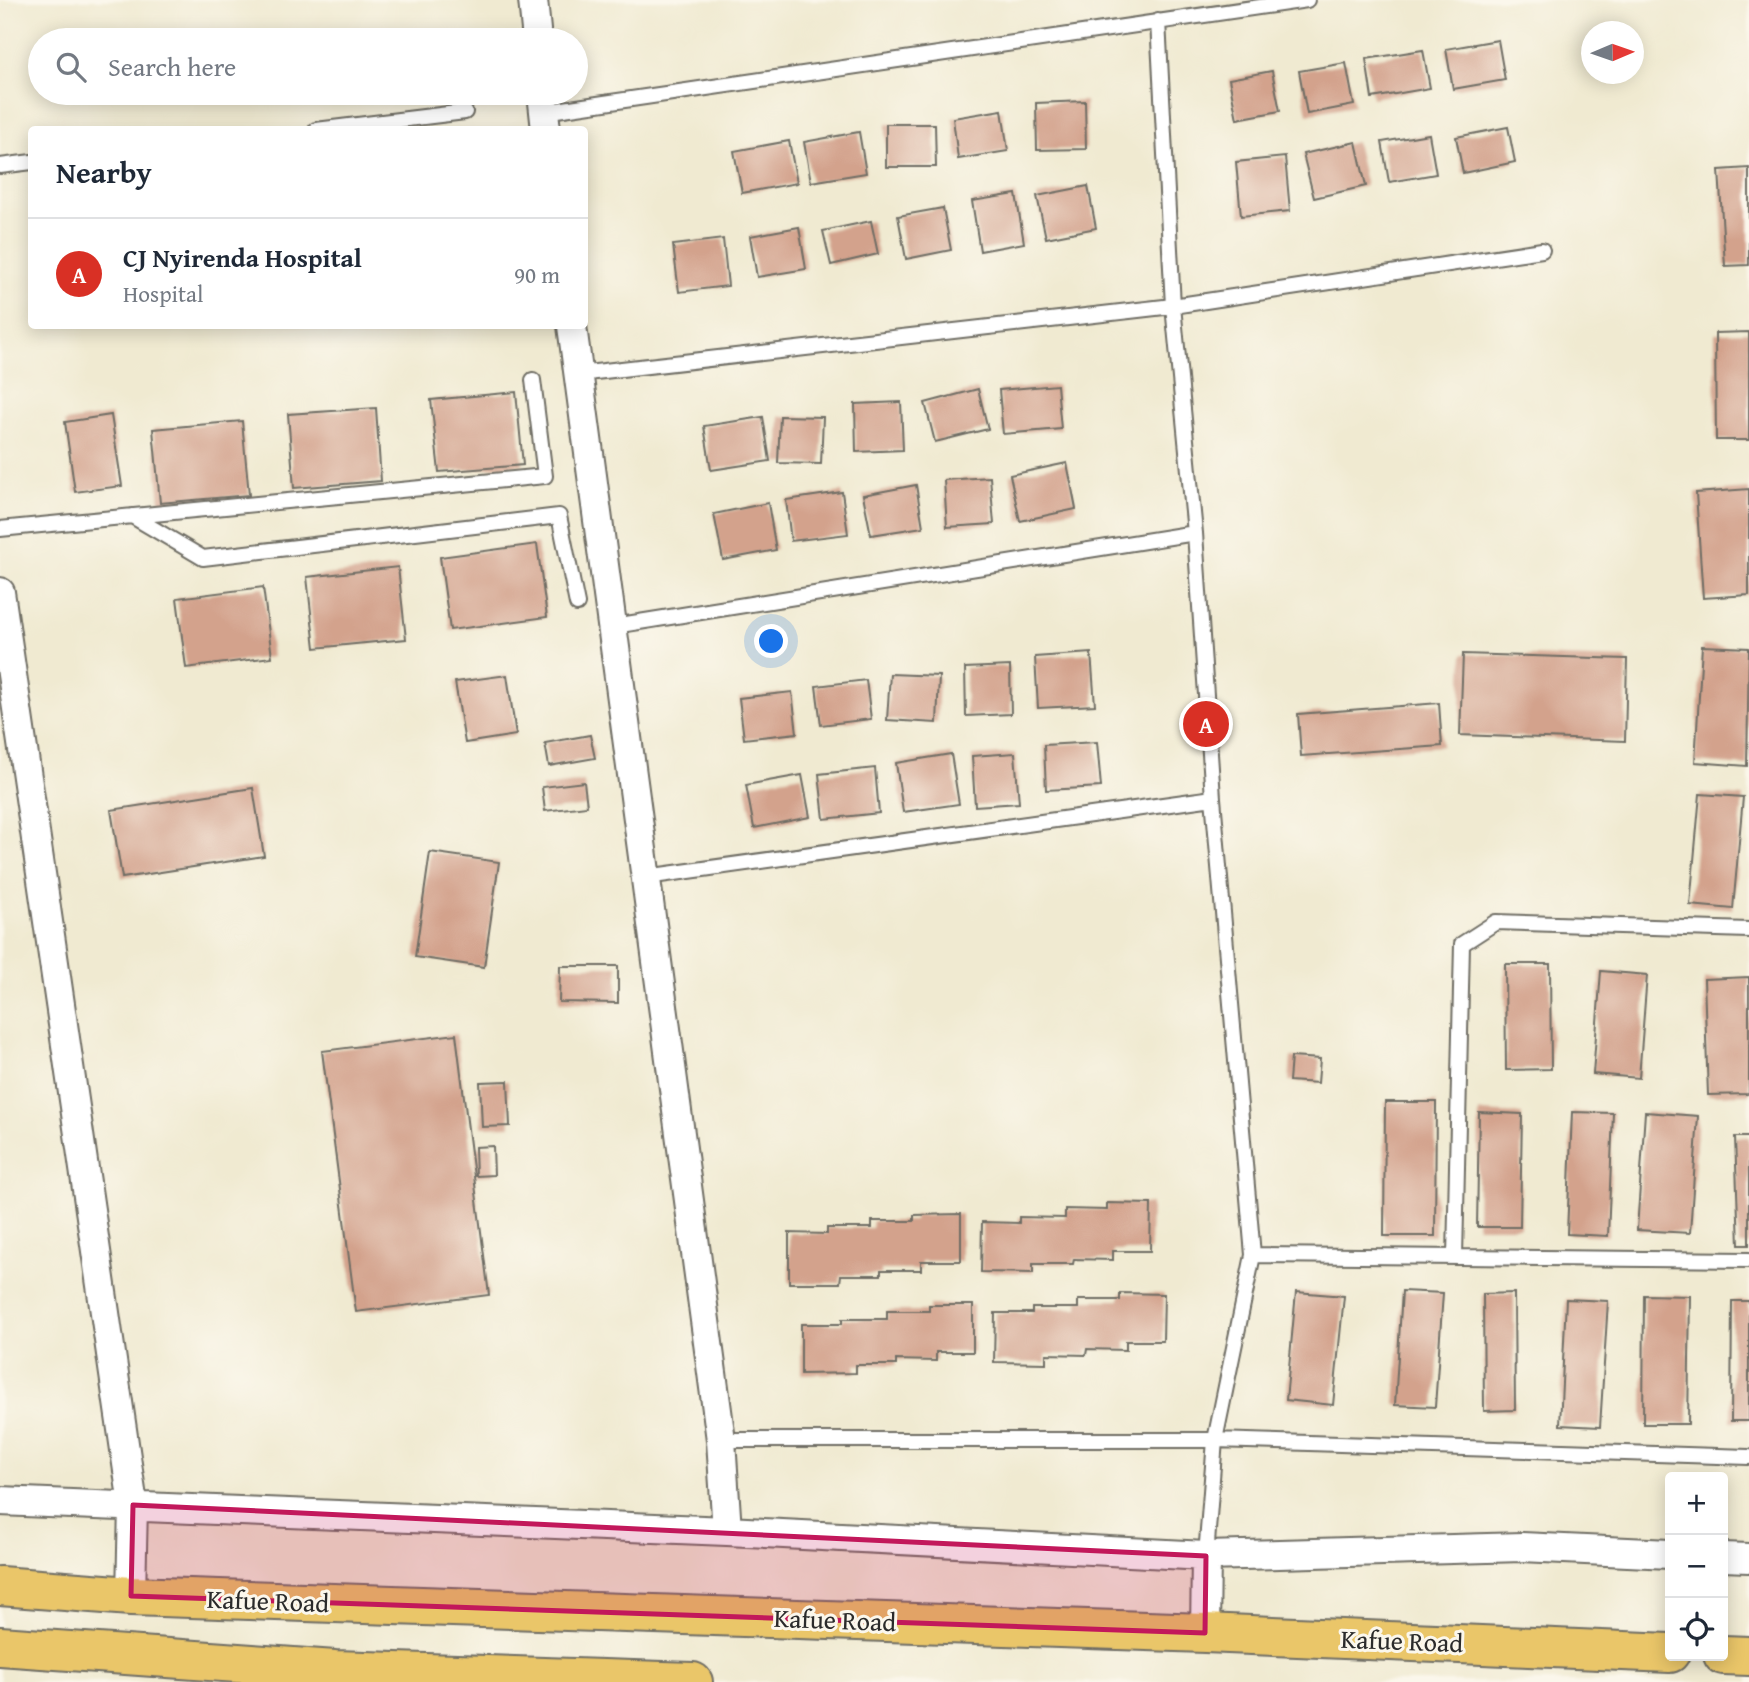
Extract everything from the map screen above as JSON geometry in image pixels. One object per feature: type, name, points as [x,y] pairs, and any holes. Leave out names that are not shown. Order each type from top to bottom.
[{"type":"main road","name":"Kafue Road","points":[[0,1586],[131,1596],[1205,1633],[1665,1653]]},
{"type":"main road","points":[[0,1646],[339,1676],[693,1682]]},
{"type":"main road","points":[[1728,1655],[1749,1656]]},
{"type":"street","points":[[533,0],[536,28]]},
{"type":"street","points":[[572,329],[721,1440],[727,1531]]},
{"type":"street","points":[[0,592],[133,1504],[131,1596]]},
{"type":"street","points":[[0,1501],[133,1504],[464,1523],[727,1531],[1206,1556],[1522,1547],[1665,1554]]},
{"type":"street","points":[[1205,1633],[1206,1556]]},
{"type":"street","points":[[1728,1557],[1749,1558]]},
{"type":"lane","points":[[588,105],[1307,0]]},
{"type":"lane","points":[[1158,21],[1172,306],[1195,533],[1213,798],[1253,1255],[1215,1440],[1206,1556]]},
{"type":"lane","points":[[544,111],[585,105]]},
{"type":"lane","points":[[351,126],[464,113]]},
{"type":"lane","points":[[0,166],[28,162]]},
{"type":"lane","points":[[578,374],[1172,306],[1542,250]]},
{"type":"lane","points":[[0,529],[545,475],[533,380]]},
{"type":"lane","points":[[132,516],[203,558],[559,516],[577,604]]},
{"type":"lane","points":[[614,626],[1195,533]]},
{"type":"lane","points":[[646,877],[1213,798]]},
{"type":"lane","points":[[1455,1257],[1462,944],[1496,922],[1749,930]]},
{"type":"lane","points":[[1253,1255],[1749,1260]]},
{"type":"lane","points":[[721,1440],[1215,1440],[1749,1457]]},
{"type":"highlighted area","points":[[133,1505],[1206,1556],[1205,1633],[131,1596]]},
{"type":"building","points":[[1498,40],[1505,80],[1453,89],[1446,49]]},
{"type":"building","points":[[1423,50],[1430,88],[1372,98],[1366,59]]},
{"type":"building","points":[[1346,63],[1354,105],[1307,114],[1299,71]]},
{"type":"building","points":[[1272,71],[1280,111],[1237,119],[1229,79]]},
{"type":"building","points":[[1085,101],[1086,149],[1037,150],[1036,103]]},
{"type":"building","points":[[1002,110],[1008,151],[958,159],[953,118]]},
{"type":"building","points":[[886,124],[935,124],[936,167],[886,167]]},
{"type":"building","points":[[1508,127],[1515,162],[1463,173],[1456,137]]},
{"type":"building","points":[[859,132],[866,173],[811,182],[804,142]]},
{"type":"building","points":[[1429,134],[1436,174],[1389,182],[1382,142]]},
{"type":"building","points":[[789,141],[797,183],[742,193],[734,151]]},
{"type":"building","points":[[1356,142],[1366,186],[1314,198],[1303,154]]},
{"type":"building","points":[[1285,157],[1290,211],[1241,216],[1236,162]]},
{"type":"building","points":[[1749,168],[1749,265],[1725,266],[1719,170]]},
{"type":"building","points":[[1088,186],[1096,228],[1046,238],[1037,196]]},
{"type":"building","points":[[1016,194],[1024,243],[980,251],[972,201]]},
{"type":"building","points":[[943,208],[951,250],[906,259],[898,216]]},
{"type":"building","points":[[871,221],[878,254],[831,265],[823,231]]},
{"type":"building","points":[[799,227],[806,269],[757,277],[750,236]]},
{"type":"building","points":[[723,239],[728,286],[679,292],[673,245]]},
{"type":"building","points":[[1749,332],[1749,440],[1716,440],[1715,333]]},
{"type":"building","points":[[1057,385],[1061,429],[1003,434],[999,390]]},
{"type":"building","points":[[978,389],[988,429],[935,442],[925,403]]},
{"type":"building","points":[[516,392],[523,465],[439,472],[431,400]]},
{"type":"building","points":[[901,402],[903,450],[856,452],[855,404]]},
{"type":"building","points":[[376,408],[381,481],[294,488],[288,414]]},
{"type":"building","points":[[111,415],[122,486],[75,492],[65,422]]},
{"type":"building","points":[[780,416],[823,417],[821,464],[778,463]]},
{"type":"building","points":[[763,417],[770,461],[711,470],[704,426]]},
{"type":"building","points":[[242,421],[249,495],[160,503],[153,429]]},
{"type":"building","points":[[1067,463],[1076,509],[1020,521],[1010,475]]},
{"type":"building","points":[[990,477],[994,524],[947,527],[944,480]]},
{"type":"building","points":[[916,485],[923,527],[871,535],[863,495]]},
{"type":"building","points":[[1749,489],[1749,595],[1703,598],[1696,493]]},
{"type":"building","points":[[842,492],[848,534],[791,541],[786,500]]},
{"type":"building","points":[[768,503],[776,550],[723,560],[714,514]]},
{"type":"building","points":[[537,544],[547,617],[450,630],[440,557]]},
{"type":"building","points":[[398,567],[406,639],[315,648],[307,577]]},
{"type":"building","points":[[263,587],[272,657],[186,668],[177,598]]},
{"type":"building","points":[[1702,646],[1749,648],[1747,766],[1695,762]]},
{"type":"building","points":[[1091,653],[1095,705],[1038,708],[1035,657]]},
{"type":"building","points":[[1463,654],[1627,659],[1625,741],[1460,735]]},
{"type":"building","points":[[1010,666],[1011,714],[966,716],[965,668]]},
{"type":"building","points":[[890,674],[939,676],[937,723],[887,720]]},
{"type":"building","points":[[507,675],[516,735],[465,743],[455,682]]},
{"type":"building","points":[[866,680],[871,719],[821,725],[816,686]]},
{"type":"building","points":[[792,692],[797,733],[744,739],[739,698]]},
{"type":"building","points":[[1439,703],[1442,746],[1301,756],[1298,714]]},
{"type":"building","points":[[590,735],[595,758],[549,766],[545,743]]},
{"type":"building","points":[[1097,742],[1101,787],[1046,790],[1044,745]]},
{"type":"building","points":[[1015,753],[1019,803],[975,806],[972,756]]},
{"type":"building","points":[[951,754],[959,804],[903,812],[896,763]]},
{"type":"building","points":[[875,768],[879,813],[824,819],[819,774]]},
{"type":"building","points":[[802,775],[810,817],[754,828],[746,785]]},
{"type":"building","points":[[584,782],[587,806],[545,811],[542,787]]},
{"type":"building","points":[[253,788],[264,856],[122,878],[111,810]]},
{"type":"building","points":[[1700,794],[1743,797],[1733,909],[1690,905]]},
{"type":"building","points":[[430,852],[499,862],[484,967],[415,957]]},
{"type":"building","points":[[1505,964],[1550,964],[1551,1069],[1506,1070]]},
{"type":"building","points":[[560,966],[618,966],[618,1003],[559,1002]]},
{"type":"building","points":[[1601,971],[1647,975],[1639,1078],[1593,1074]]},
{"type":"building","points":[[1749,977],[1749,1094],[1708,1095],[1704,979]]},
{"type":"building","points":[[456,1034],[489,1295],[356,1312],[322,1051]]},
{"type":"building","points":[[1291,1057],[1320,1059],[1318,1083],[1289,1081]]},
{"type":"building","points":[[508,1081],[510,1126],[482,1127],[480,1082]]},
{"type":"building","points":[[1385,1102],[1436,1102],[1435,1236],[1384,1236]]},
{"type":"building","points":[[1479,1112],[1522,1114],[1520,1227],[1477,1227]]},
{"type":"building","points":[[1572,1112],[1613,1113],[1608,1236],[1567,1234]]},
{"type":"building","points":[[1645,1112],[1698,1116],[1690,1233],[1637,1230]]},
{"type":"building","points":[[1735,1137],[1749,1137],[1749,1245],[1739,1245]]},
{"type":"building","points":[[493,1146],[494,1175],[476,1176],[475,1147]]},
{"type":"building","points":[[1107,1203],[1151,1204],[1150,1251],[1113,1251],[1113,1260],[1074,1259],[1073,1264],[1033,1264],[1033,1273],[981,1272],[982,1222],[1019,1223],[1019,1217],[1065,1218],[1065,1209],[1107,1210]]},
{"type":"building","points":[[961,1214],[961,1261],[921,1261],[921,1270],[881,1270],[881,1275],[841,1275],[840,1283],[789,1283],[789,1233],[827,1234],[827,1228],[872,1228],[872,1221],[914,1221],[914,1215]]},
{"type":"building","points":[[1402,1291],[1443,1293],[1435,1407],[1395,1405]]},
{"type":"building","points":[[1296,1292],[1344,1296],[1333,1405],[1286,1400]]},
{"type":"building","points":[[1120,1293],[1164,1294],[1163,1341],[1126,1341],[1126,1350],[1087,1349],[1086,1355],[1046,1354],[1046,1363],[994,1362],[995,1313],[1032,1313],[1032,1308],[1078,1308],[1078,1300],[1120,1300]]},
{"type":"building","points":[[1514,1293],[1515,1410],[1484,1411],[1483,1294]]},
{"type":"building","points":[[1644,1295],[1690,1296],[1688,1424],[1643,1424]]},
{"type":"building","points":[[1566,1299],[1608,1301],[1600,1427],[1560,1425]]},
{"type":"building","points":[[1732,1301],[1749,1301],[1749,1421],[1731,1421]]},
{"type":"building","points":[[929,1305],[973,1305],[973,1352],[936,1352],[936,1361],[896,1360],[896,1365],[856,1365],[856,1373],[801,1374],[801,1324],[842,1324],[842,1319],[887,1319],[887,1311],[929,1311]]},
{"type":"place","name":"CJ Nyirenda Hospital","points":[[1206,724]]}]
